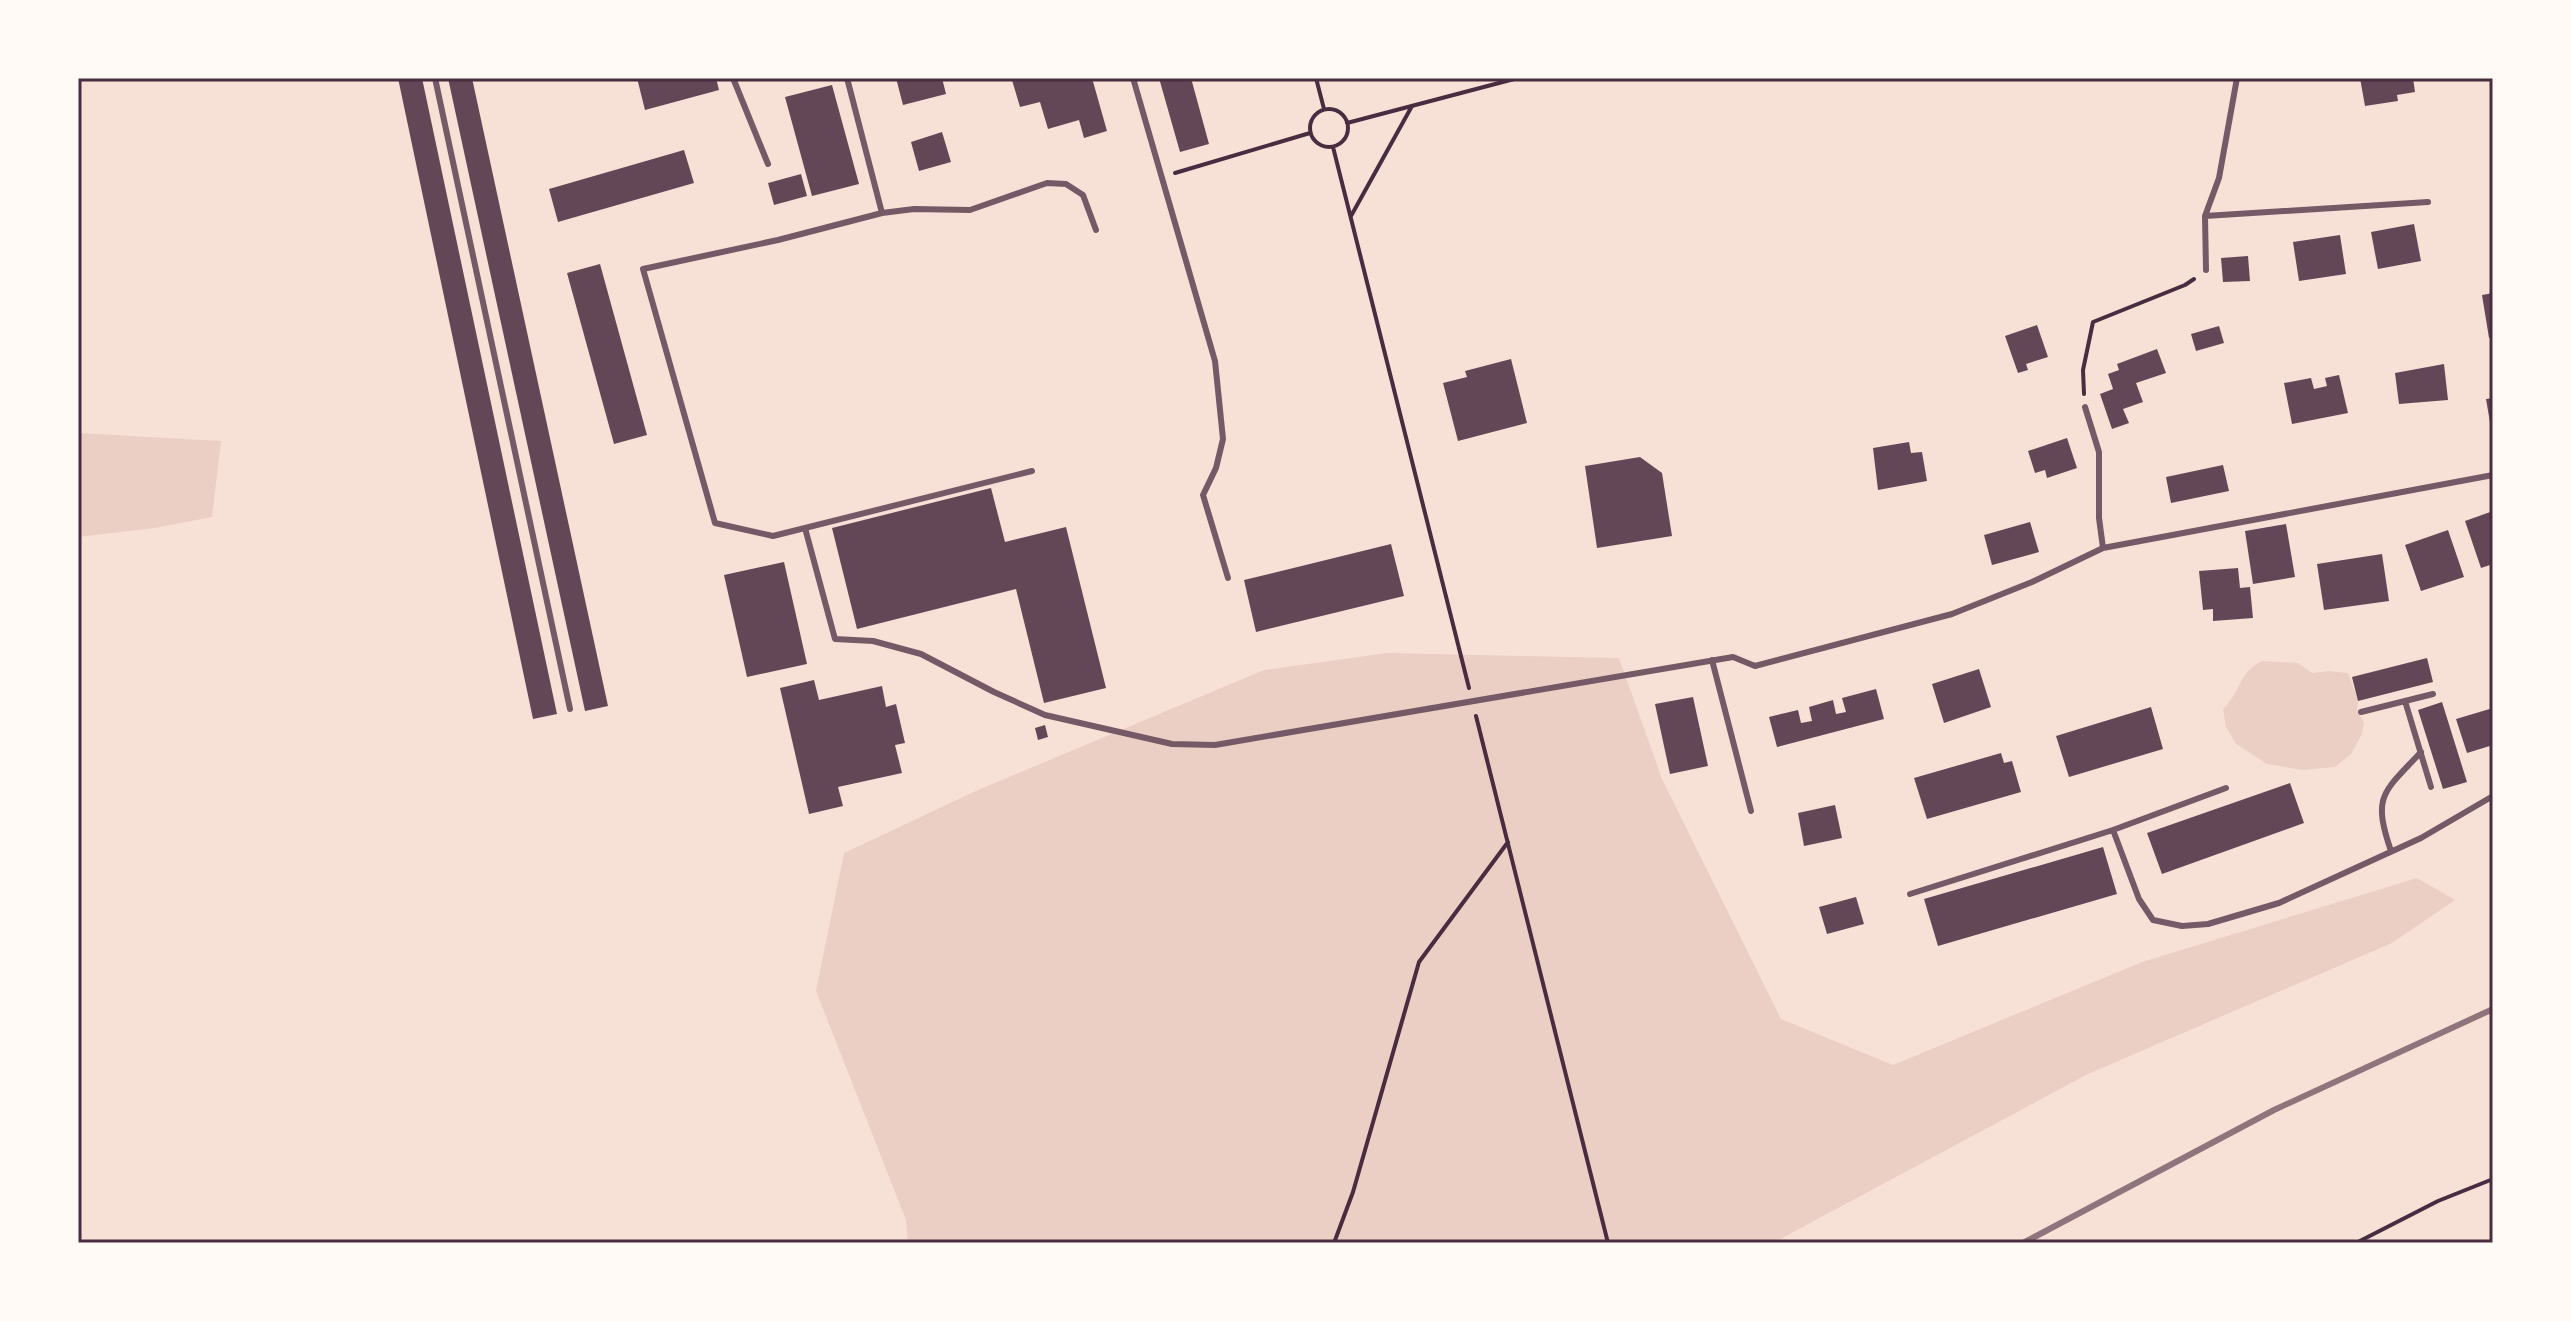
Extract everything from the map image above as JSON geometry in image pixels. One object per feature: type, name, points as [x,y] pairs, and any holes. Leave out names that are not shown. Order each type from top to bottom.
[{"type":"lane","points":[[435,78],[570,709]]},
{"type":"lane","points":[[733,78],[768,164]]},
{"type":"lane","points":[[847,78],[882,213]]},
{"type":"lane","points":[[1133,78],[1215,361],[1223,439],[1216,468],[1203,495],[1228,578]]},
{"type":"lane","points":[[2206,270],[2205,216],[2219,178],[2237,78]]},
{"type":"lane","points":[[1032,471],[773,536],[715,523],[643,269],[778,240],[882,213],[914,209],[970,210],[1047,183],[1066,184],[1083,195],[1096,230]]},
{"type":"lane","points":[[2205,216],[2428,202]]},
{"type":"lane","points":[[2085,407],[2099,452],[2099,518],[2103,548]]},
{"type":"lane","points":[[805,528],[835,639],[873,641],[921,654],[1045,715],[1172,744],[1215,745],[1712,660],[1733,657],[1755,666],[1952,614],[2032,582],[2103,548],[2493,475]]},
{"type":"lane","points":[[1712,660],[1751,811]]},
{"type":"lane","points":[[2361,712],[2433,694]]},
{"type":"lane","points":[[2405,701],[2431,787]]},
{"type":"lane","points":[[2391,851],[2380,814],[2383,796],[2421,752]]},
{"type":"lane","points":[[1910,894],[2113,830],[2226,788]]},
{"type":"lane","points":[[2113,830],[2139,899],[2153,920],[2182,926],[2208,924],[2279,903],[2421,838],[2493,796]]},
{"type":"path","points":[[1316,78],[1324,109]]},
{"type":"path","points":[[1347,123],[1518,78]]},
{"type":"path","points":[[1351,217],[1412,106]]},
{"type":"path","points":[[1324,109],[1340,112],[1347,123],[1345,140],[1332,147],[1317,144],[1310,133],[1313,117],[1324,109]]},
{"type":"path","points":[[1161,177],[1310,133]]},
{"type":"path","points":[[2085,407],[2083,370],[2093,322],[2185,285],[2206,270]]},
{"type":"path","points":[[1334,1243],[1353,1192],[1419,962],[1508,842]]},
{"type":"path","points":[[2356,1243],[2438,1201],[2493,1179]]},
{"type":"shaded area","points":[[78,433],[221,441],[212,517],[155,528],[78,537]]},
{"type":"shaded area","points":[[1387,653],[1619,658],[1662,779],[1781,1019],[1893,1065],[2142,962],[2417,878],[2455,900],[2392,943],[2088,1074],[1773,1243],[908,1243],[906,1220],[816,991],[844,853],[978,790],[1264,670]]},
{"type":"shaded area","points":[[2262,661],[2298,663],[2312,673],[2348,673],[2358,701],[2357,709],[2364,723],[2362,734],[2351,754],[2335,767],[2302,770],[2267,764],[2236,744],[2226,727],[2223,709],[2248,671]]},
{"type":"building","points":[[398,78],[422,78],[557,714],[533,719]]},
{"type":"building","points":[[448,78],[472,78],[608,706],[585,711]]},
{"type":"building","points":[[637,78],[716,78],[719,90],[645,110]]},
{"type":"building","points":[[896,78],[942,78],[946,94],[903,105]]},
{"type":"building","points":[[1092,78],[1107,131],[1084,138],[1079,120],[1048,129],[1040,102],[1020,107],[1012,80]]},
{"type":"building","points":[[1159,78],[1191,78],[1209,144],[1180,152]]},
{"type":"building","points":[[2360,78],[2413,78],[2415,92],[2397,95],[2398,101],[2365,106]]},
{"type":"building","points":[[832,85],[859,184],[812,196],[785,97]]},
{"type":"building","points":[[942,132],[951,162],[919,171],[911,142]]},
{"type":"building","points":[[684,150],[694,183],[558,222],[549,189]]},
{"type":"building","points":[[801,174],[807,196],[774,205],[768,183]]},
{"type":"building","points":[[2414,224],[2421,261],[2378,269],[2371,232]]},
{"type":"building","points":[[2340,235],[2346,274],[2299,281],[2293,242]]},
{"type":"building","points":[[2248,256],[2250,281],[2223,282],[2221,258]]},
{"type":"building","points":[[600,264],[647,435],[614,444],[567,273]]},
{"type":"building","points":[[2493,293],[2493,337],[2489,338],[2482,295]]},
{"type":"building","points":[[2037,325],[2048,357],[2026,364],[2028,370],[2018,373],[2005,336]]},
{"type":"building","points":[[2219,326],[2224,343],[2196,351],[2191,334]]},
{"type":"building","points":[[2157,349],[2166,373],[2136,383],[2143,402],[2123,409],[2129,423],[2112,429],[2100,394],[2113,389],[2108,374],[2119,370],[2117,364]]},
{"type":"building","points":[[1511,359],[1527,423],[1458,441],[1443,383],[1467,377],[1465,371]]},
{"type":"building","points":[[2444,364],[2448,400],[2399,404],[2395,373]]},
{"type":"building","points":[[2339,375],[2348,413],[2292,424],[2284,383],[2311,378],[2314,389],[2327,386],[2325,378]]},
{"type":"building","points":[[2493,398],[2493,428],[2491,428],[2486,399]]},
{"type":"building","points":[[2067,438],[2077,468],[2047,478],[2045,470],[2035,473],[2028,451]]},
{"type":"building","points":[[1909,442],[1911,453],[1922,452],[1927,481],[1878,490],[1873,448]]},
{"type":"building","points":[[1640,457],[1662,473],[1672,536],[1597,548],[1585,466]]},
{"type":"building","points":[[2223,465],[2229,491],[2171,503],[2166,477]]},
{"type":"building","points":[[991,488],[1005,542],[1066,527],[1106,688],[1044,703],[1016,589],[857,629],[832,528]]},
{"type":"building","points":[[2493,511],[2493,564],[2481,568],[2465,521]]},
{"type":"building","points":[[2030,522],[2039,552],[1992,565],[1984,535]]},
{"type":"building","points":[[2286,524],[2295,577],[2253,584],[2245,531]]},
{"type":"building","points":[[2448,530],[2464,577],[2421,591],[2405,545]]},
{"type":"building","points":[[1391,544],[1404,596],[1256,632],[1244,580]]},
{"type":"building","points":[[2382,554],[2389,601],[2324,610],[2317,564]]},
{"type":"building","points":[[784,562],[807,664],[747,677],[724,575]]},
{"type":"building","points":[[2238,568],[2240,588],[2250,587],[2253,618],[2213,621],[2213,609],[2203,610],[2199,571]]},
{"type":"building","points":[[2427,658],[2433,682],[2358,701],[2352,677]]},
{"type":"building","points":[[1979,669],[1991,707],[1944,723],[1932,684]]},
{"type":"building","points":[[814,680],[819,700],[882,686],[886,707],[896,704],[905,743],[895,745],[902,773],[838,787],[843,806],[809,814],[780,688]]},
{"type":"building","points":[[1876,689],[1884,719],[1777,747],[1769,717],[1798,710],[1801,723],[1812,721],[1809,707],[1833,700],[1836,714],[1846,712],[1842,698]]},
{"type":"building","points":[[1693,697],[1708,766],[1670,774],[1655,704]]},
{"type":"building","points":[[2442,702],[2467,782],[2443,789],[2418,710]]},
{"type":"building","points":[[2151,707],[2163,749],[2069,777],[2056,736]]},
{"type":"building","points":[[2493,708],[2493,745],[2467,753],[2456,719]]},
{"type":"building","points":[[1045,725],[1048,737],[1038,740],[1035,728]]},
{"type":"building","points":[[2001,753],[2004,763],[2012,761],[2021,792],[1927,819],[1914,778]]},
{"type":"building","points":[[2290,783],[2304,823],[2162,874],[2147,833]]},
{"type":"building","points":[[1835,805],[1842,838],[1804,846],[1798,813]]},
{"type":"building","points":[[2103,847],[2117,894],[1938,946],[1924,899]]},
{"type":"building","points":[[1856,897],[1864,924],[1827,934],[1819,907]]},
{"type":"railway","points":[[2023,1243],[2274,1110],[2493,1009]]}]
